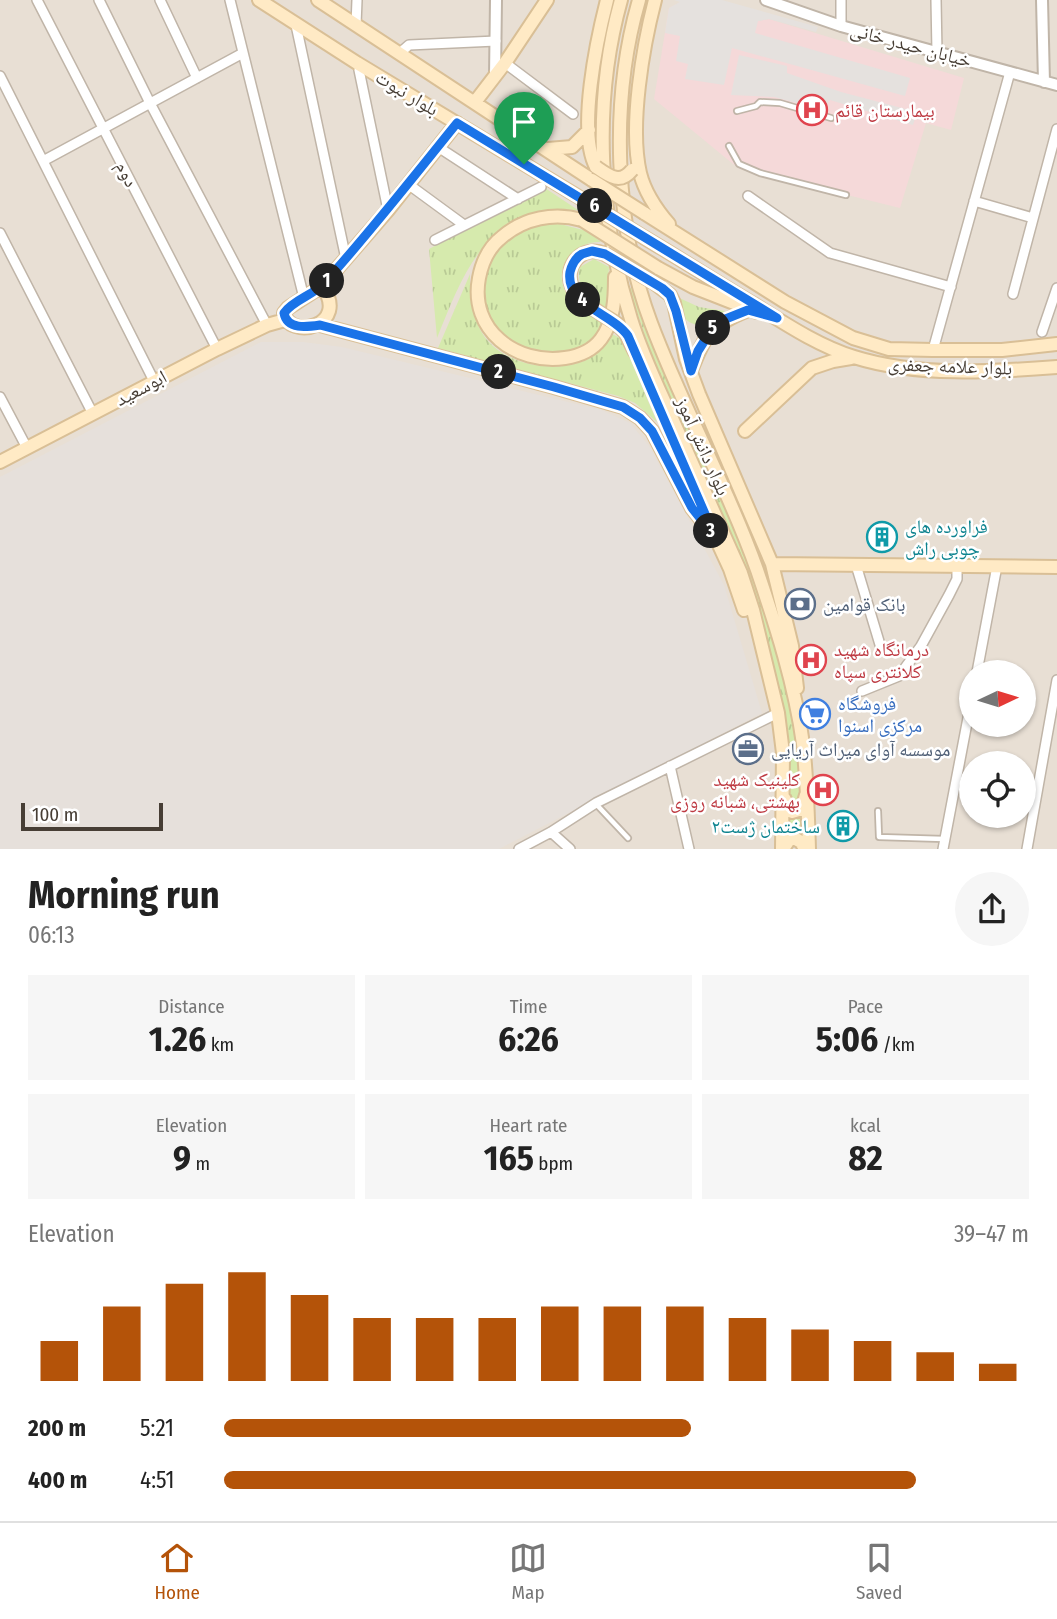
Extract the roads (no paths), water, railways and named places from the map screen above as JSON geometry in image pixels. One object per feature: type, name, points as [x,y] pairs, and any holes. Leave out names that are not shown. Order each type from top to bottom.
[{"type":"main road","name":"بلوار نبوت","points":[[259,0],[592,205]]},
{"type":"main road","name":"بلوار نبوت","points":[[318,0],[644,213]]},
{"type":"main road","points":[[475,102],[547,0]]},
{"type":"main road","points":[[607,0],[592,71],[590,153],[596,167],[608,176],[618,179],[627,177],[637,154],[642,71],[655,0]]},
{"type":"main road","name":"بلوار دانش آموز","points":[[621,0],[606,77],[603,110],[610,255],[640,345],[741,573],[753,610],[767,677]]},
{"type":"main road","name":"بلوار دانش آموز","points":[[639,0],[625,66],[621,142],[623,190],[638,285],[691,421],[756,568],[781,648],[803,743],[807,789],[807,849]]},
{"type":"main road","points":[[457,123],[346,259],[322,286],[288,308],[284,313],[285,320],[290,325],[320,325],[623,407],[640,418],[652,431],[692,508],[715,537]]},
{"type":"main road","points":[[546,149],[572,148],[589,131]]},
{"type":"main road","points":[[637,154],[648,193],[660,214],[676,232]]},
{"type":"main road","name":"بلوار علامه جعفری","points":[[592,205],[820,344],[856,358],[887,365],[944,370],[1004,371],[1057,367]]},
{"type":"main road","name":"بلوار علامه جعفری","points":[[644,213],[785,302],[853,338],[888,349],[1002,350],[1057,344]]},
{"type":"main road","points":[[610,255],[613,311],[605,334],[591,349],[574,357],[542,359],[511,350],[497,340],[483,319],[477,296],[481,268],[496,242],[511,229],[537,219],[561,216],[582,220],[693,287],[748,310],[777,318]]},
{"type":"main road","points":[[782,849],[783,754],[778,713],[730,569],[625,332],[579,297],[570,278],[572,266],[578,257],[592,251],[610,255],[653,282],[670,295],[674,303],[691,371],[772,564],[792,646],[797,677],[797,713]]},
{"type":"main road","points":[[320,325],[326,318],[330,303],[322,286]]},
{"type":"main road","points":[[691,371],[698,351],[710,332],[723,320],[748,310]]},
{"type":"main road","name":"ابوسعید","points":[[0,462],[217,349],[267,325],[285,320]]},
{"type":"main road","points":[[745,432],[812,368],[833,361],[856,358]]},
{"type":"main road","points":[[772,564],[1057,567]]},
{"type":"main road","points":[[782,794],[788,808],[797,812],[802,808],[807,789]]},
{"type":"main road","points":[[782,849],[794,838],[807,849]]},
{"type":"street","name":"دوم","points":[[37,0],[217,349]]},
{"type":"street","points":[[99,0],[267,325]]},
{"type":"street","points":[[160,0],[197,78]]},
{"type":"street","points":[[230,0],[303,298]]},
{"type":"street","points":[[356,25],[357,0]]},
{"type":"street","points":[[495,76],[496,0]]},
{"type":"street","name":"خیابان حیدر خانی","points":[[766,0],[841,26],[1057,85]]},
{"type":"street","points":[[841,0],[841,26]]},
{"type":"street","points":[[936,0],[937,52]]},
{"type":"street","points":[[1042,0],[1044,82]]},
{"type":"street","points":[[296,25],[346,259]]},
{"type":"street","points":[[401,52],[409,45],[496,41]]},
{"type":"street","points":[[43,161],[243,53]]},
{"type":"street","points":[[505,63],[573,114]]},
{"type":"street","points":[[359,70],[388,210]]},
{"type":"street","points":[[933,350],[1010,72]]},
{"type":"street","points":[[0,76],[154,382]]},
{"type":"street","points":[[1013,295],[1057,129]]},
{"type":"street","points":[[438,147],[518,199]]},
{"type":"street","points":[[408,184],[464,225]]},
{"type":"street","points":[[435,240],[541,187]]},
{"type":"street","points":[[748,196],[830,253],[951,287]]},
{"type":"street","points":[[974,201],[1033,218]]},
{"type":"street","points":[[0,233],[93,414]]},
{"type":"street","points":[[1042,332],[1057,288]]},
{"type":"street","points":[[0,398],[27,448]]},
{"type":"street","points":[[856,565],[881,648]]},
{"type":"street","points":[[862,691],[899,676],[921,646],[949,596],[957,579],[957,566]]},
{"type":"street","points":[[979,660],[997,566]]},
{"type":"street","points":[[1027,849],[1057,680]]},
{"type":"street","points":[[519,849],[596,803],[778,713]]},
{"type":"street","points":[[944,844],[964,737]]},
{"type":"street","points":[[670,766],[689,849]]},
{"type":"street","points":[[551,832],[570,849]]},
{"type":"lane","points":[[737,111],[756,106],[760,102],[780,103],[831,118]]},
{"type":"lane","points":[[729,146],[739,164],[760,173],[846,195]]},
{"type":"lane","points":[[596,803],[628,838]]},
{"type":"lane","points":[[878,811],[879,837],[944,844]]},
{"type":"place","name":"بیمارستان قائم","points":[[812,110]]},
{"type":"place","name":"فراورده های چوبی راش","points":[[882,537]]},
{"type":"place","name":"بانک قوامین","points":[[800,604]]},
{"type":"place","name":"درمانگاه شهید کلانتری سپاه","points":[[811,660]]},
{"type":"place","name":"فروشگاه مرکزی اسنوا","points":[[815,714]]},
{"type":"place","name":"موسسه آوای میراث آریایی","points":[[748,749]]},
{"type":"place","name":"کلینیک شهید بهشتی، شبانه روزی","points":[[823,790]]},
{"type":"place","name":"ساختمان ژست۲","points":[[843,826]]}]
